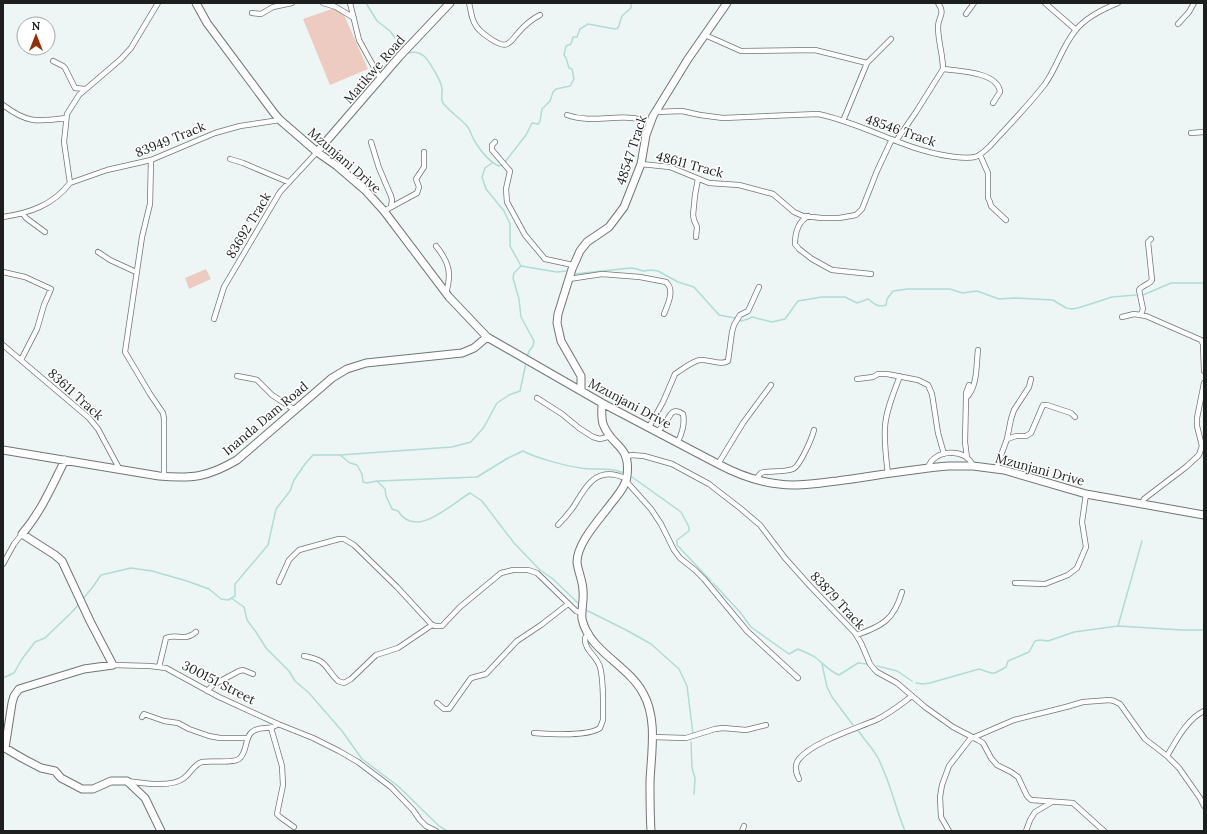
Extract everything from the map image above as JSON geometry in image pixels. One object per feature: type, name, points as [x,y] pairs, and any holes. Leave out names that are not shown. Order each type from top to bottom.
[{"type":"street","points":[[3,217],[22,214],[52,202],[70,183],[64,142],[66,118],[79,95],[121,59],[131,48],[158,3]]},
{"type":"street","name":"Mzunjani Drive","points":[[196,3],[207,23],[280,120],[353,179],[384,211],[446,293],[487,338],[602,403],[718,464],[755,480],[780,485],[800,485],[928,468],[972,466],[1004,470],[1086,494],[1204,515]]},
{"type":"street","points":[[252,13],[261,14],[273,7],[292,3]]},
{"type":"street","points":[[323,3],[336,7],[354,18]]},
{"type":"street","points":[[350,3],[362,48],[380,78]]},
{"type":"street","name":"Matikwe Road","points":[[318,152],[380,78],[450,3]]},
{"type":"street","points":[[469,3],[476,26],[496,43],[503,45],[508,44],[523,28],[540,15]]},
{"type":"street","name":"48547 Track","points":[[581,391],[581,376],[563,346],[558,331],[558,314],[573,265],[580,251],[587,242],[608,227],[624,207],[641,164],[650,122],[688,59],[727,3]]},
{"type":"street","points":[[938,3],[942,10],[938,28],[938,42],[943,69],[974,72],[995,82],[999,86],[1000,92],[993,103]]},
{"type":"street","points":[[966,14],[974,3]]},
{"type":"street","points":[[1045,3],[1076,30]]},
{"type":"street","points":[[1006,220],[992,206],[988,198],[988,173],[980,155],[1037,94],[1052,73],[1067,42],[1076,30],[1091,17],[1118,3]]},
{"type":"street","points":[[1178,24],[1189,12],[1194,3]]},
{"type":"street","points":[[705,35],[741,52],[815,50],[867,63]]},
{"type":"street","points":[[843,121],[867,63],[891,39]]},
{"type":"street","points":[[53,61],[65,68],[75,88],[85,89]]},
{"type":"street","name":"48611 Track","points":[[641,164],[670,167],[698,179],[716,184],[739,185],[773,194],[797,213],[808,216],[830,218],[849,217],[859,213],[862,209],[877,171],[894,140],[916,112],[943,69]]},
{"type":"street","points":[[3,105],[26,119],[41,120],[66,118]]},
{"type":"street","name":"48546 Track","points":[[656,112],[682,111],[723,118],[818,114],[843,121],[917,149],[939,155],[970,158],[980,155]]},
{"type":"street","points":[[567,115],[577,119],[633,117],[650,122]]},
{"type":"street","name":"83949 Track","points":[[70,183],[107,170],[151,160],[215,133],[240,126],[280,120]]},
{"type":"street","points":[[1191,132],[1204,132]]},
{"type":"street","points":[[371,142],[379,168],[391,196],[391,207]]},
{"type":"street","points":[[495,142],[492,145],[492,150],[507,166],[510,173],[506,189],[507,202],[524,235],[545,259],[573,265]]},
{"type":"street","name":"83692 Track","points":[[214,319],[224,287],[280,192],[318,152]]},
{"type":"street","points":[[384,211],[413,197],[418,192],[419,187],[416,180],[424,167],[424,152]]},
{"type":"street","points":[[230,159],[288,182]]},
{"type":"street","points":[[151,160],[150,204],[136,272],[125,352],[163,413],[164,477]]},
{"type":"street","points":[[696,238],[697,227],[693,215],[698,179]]},
{"type":"street","points":[[22,214],[45,232]]},
{"type":"street","points":[[808,216],[804,219],[797,231],[795,244],[799,249],[816,262],[834,271],[871,274]]},
{"type":"street","points":[[1141,314],[1143,309],[1139,290],[1152,280],[1148,242],[1151,239]]},
{"type":"street","points":[[436,246],[444,256],[449,268],[446,293]]},
{"type":"street","points":[[98,252],[110,260],[136,272]]},
{"type":"street","points":[[3,272],[25,277],[51,289],[37,329],[21,360]]},
{"type":"street","points":[[569,279],[602,274],[614,274],[666,282],[669,284],[671,290],[664,314]]},
{"type":"street","points":[[649,427],[678,372],[698,360],[728,362],[734,324],[740,315],[748,311],[759,287]]},
{"type":"street","points":[[1122,317],[1141,314],[1203,340],[1204,371]]},
{"type":"street","name":"Inanda Dam Road","points":[[3,450],[164,477],[178,478],[199,476],[220,470],[237,460],[332,378],[347,369],[366,363],[462,353],[474,348],[487,338]]},
{"type":"street","name":"83611 Track","points":[[3,345],[89,418],[98,429],[120,470]]},
{"type":"street","points":[[966,398],[971,393],[974,386],[978,350]]},
{"type":"street","points":[[857,379],[867,378],[878,374],[900,376],[923,382],[930,389],[938,433],[944,454]]},
{"type":"street","points":[[237,376],[256,380],[269,392],[295,410]]},
{"type":"street","points":[[888,474],[885,425],[893,394],[900,376]]},
{"type":"street","points":[[996,469],[1007,439],[1014,410],[1029,387],[1031,379]]},
{"type":"street","points":[[1142,504],[1145,498],[1186,468],[1199,455],[1202,446],[1197,426],[1197,418],[1204,383]]},
{"type":"street","points":[[718,464],[740,427],[771,385]]},
{"type":"street","points":[[967,458],[965,442],[966,393],[969,385]]},
{"type":"street","points":[[537,398],[593,437],[600,439],[611,436]]},
{"type":"street","points":[[602,403],[602,422],[627,457],[628,465],[626,480],[585,539],[579,552],[577,563],[583,593],[582,613],[584,625],[593,640],[637,683],[643,692],[649,707],[652,724],[650,791],[651,831]]},
{"type":"street","points":[[1007,439],[1016,436],[1026,436],[1031,433],[1043,405],[1071,413],[1075,417]]},
{"type":"street","points":[[657,432],[664,425],[671,413],[674,411],[682,412],[684,416],[682,434],[678,443]]},
{"type":"street","points":[[755,480],[761,473],[764,472],[790,470],[796,467],[808,447],[814,430]]},
{"type":"street","points":[[928,468],[932,461],[944,454],[954,452],[967,458],[971,462],[972,466]]},
{"type":"street","name":"83879 Track","points":[[627,457],[631,455],[644,456],[672,464],[709,484],[727,498],[760,526],[794,567],[857,635],[874,669],[877,672],[897,683],[945,722],[962,733],[983,743],[991,758],[998,765],[1018,777],[1027,796],[1031,800],[1054,801]]},
{"type":"street","points":[[3,564],[14,544],[34,520],[65,460]]},
{"type":"street","points":[[558,525],[582,492],[596,477],[611,473],[626,480],[651,509],[680,558],[696,570],[748,631],[798,678]]},
{"type":"street","points":[[1015,583],[1045,584],[1068,575],[1077,568],[1086,547],[1082,522],[1086,494]]},
{"type":"street","points":[[22,534],[60,558],[113,665]]},
{"type":"street","points":[[279,582],[289,560],[300,550],[339,538],[354,545],[397,587],[432,625],[442,626],[453,613],[470,598],[501,573],[508,571],[528,570],[537,573],[568,604],[576,611],[582,613]]},
{"type":"street","points":[[857,635],[876,628],[884,622],[895,610],[902,592]]},
{"type":"street","points":[[437,703],[444,709],[449,709],[471,678],[486,674],[517,640],[541,625],[568,604]]},
{"type":"street","points":[[304,656],[322,662],[338,681],[347,682],[371,659],[398,648],[432,625]]},
{"type":"street","points":[[159,666],[166,638],[187,637],[196,632]]},
{"type":"street","points":[[534,733],[550,734],[588,732],[600,728],[603,720],[601,673],[599,664],[584,642],[589,633]]},
{"type":"street","name":"300151 Street","points":[[4,749],[12,703],[14,696],[19,689],[84,669],[113,665],[159,666],[175,672],[207,691],[278,724],[313,738],[358,762],[392,787],[423,823],[436,831]]},
{"type":"street","points":[[207,691],[213,685],[239,671],[243,670],[253,674]]},
{"type":"street","points":[[799,779],[796,772],[797,763],[799,758],[806,752],[845,732],[884,716],[912,696]]},
{"type":"street","points":[[949,831],[941,817],[940,797],[942,785],[949,766],[966,743],[973,738],[1014,720],[1083,702],[1114,701],[1124,708],[1137,730],[1145,739],[1167,756],[1189,782],[1204,806]]},
{"type":"street","points":[[1167,756],[1190,723],[1204,711]]},
{"type":"street","points":[[142,717],[144,714],[164,721],[178,723],[189,729],[209,736],[220,738],[248,738]]},
{"type":"street","points":[[4,749],[41,768],[55,771],[61,778],[82,789],[93,789],[111,781],[154,784],[168,783],[183,779],[195,766],[201,762],[235,760],[239,758],[246,747],[248,738],[252,732],[265,728],[271,728],[278,724]]},
{"type":"street","points":[[652,737],[686,738],[715,729],[723,728],[746,730],[766,725]]},
{"type":"street","points":[[271,728],[282,766],[283,785],[277,814],[294,827]]},
{"type":"street","points":[[127,781],[145,798],[161,831]]},
{"type":"street","points":[[1026,831],[1035,812],[1054,801],[1073,803],[1104,831]]},
{"type":"shaded area","points":[[340,6],[368,69],[330,85],[303,19]]},
{"type":"shaded area","points":[[206,269],[211,279],[189,289],[185,278]]},
{"type":"waterway","points":[[366,3],[377,21],[390,31],[395,38]]},
{"type":"waterway","points":[[505,162],[526,135],[532,123],[538,124],[542,109],[550,101],[553,92],[556,89],[570,86],[574,79],[572,69],[569,68],[564,55],[566,46],[571,44],[573,37],[577,37],[580,29],[588,24],[615,29],[618,28],[622,16],[631,8],[631,3]]},
{"type":"waterway","points":[[399,46],[403,49]]},
{"type":"waterway","points":[[406,52],[418,53],[424,56],[441,84],[443,103],[467,126],[474,140],[485,155],[495,164],[499,166],[502,165]]},
{"type":"waterway","points":[[492,163],[485,168],[482,177],[486,189],[504,211],[510,224],[510,246],[521,266],[514,273],[513,278],[519,299],[521,317],[534,341],[527,357]]},
{"type":"waterway","points":[[521,266],[557,272],[566,271]]},
{"type":"waterway","points":[[574,274],[631,268],[643,271],[658,271],[678,282],[694,287],[719,315],[735,318]]},
{"type":"waterway","points":[[1143,295],[1171,283],[1204,283]]},
{"type":"waterway","points":[[740,320],[741,321],[752,317],[772,322],[785,319],[798,301],[822,297],[845,297],[857,303],[868,299],[877,305],[883,306],[886,305],[887,299],[893,291],[908,289],[950,289],[962,293],[977,291],[999,299],[1014,298],[1053,300],[1066,308],[1072,309],[1112,297],[1136,295]]},
{"type":"waterway","points":[[340,455],[452,447],[471,442],[484,427],[497,403],[509,395],[520,391],[526,363]]},
{"type":"waterway","points":[[378,481],[477,477],[508,458],[523,451],[543,459],[567,465],[586,469],[607,469],[624,473]]},
{"type":"waterway","points":[[82,600],[101,575],[131,568],[152,571],[187,581],[209,589],[221,599],[228,600],[235,596],[235,584],[268,545],[276,509],[290,491],[294,480],[305,464],[313,455],[340,455],[350,463],[357,465],[362,474],[363,482],[367,483],[377,481],[385,489],[386,496],[392,509],[398,511],[405,519],[414,522],[424,521],[434,517],[470,493],[482,501],[514,543],[540,570],[553,579],[578,603]]},
{"type":"waterway","points":[[632,477],[681,512],[689,527],[689,531],[677,540],[677,545],[711,581]]},
{"type":"waterway","points":[[1118,626],[1142,541]]},
{"type":"waterway","points":[[713,583],[740,612],[751,627],[789,654],[798,649],[810,654],[839,675],[858,663],[867,664]]},
{"type":"waterway","points":[[231,598],[244,607],[247,620],[266,648],[289,671],[295,681],[309,693],[342,731],[362,759],[398,786],[439,826],[447,831]]},
{"type":"waterway","points":[[3,678],[14,673],[22,659],[35,642],[45,638],[80,603]]},
{"type":"waterway","points":[[586,610],[651,644],[679,669],[687,686],[693,734]]},
{"type":"waterway","points":[[916,683],[930,683],[979,669],[995,673],[1006,667],[1008,661],[1029,652],[1035,641],[1048,641],[1074,632],[1118,626],[1204,630]]},
{"type":"waterway","points":[[822,664],[827,687],[832,697],[853,725]]},
{"type":"waterway","points":[[877,666],[897,671],[912,681]]},
{"type":"waterway","points":[[858,730],[876,754],[889,785],[905,831]]},
{"type":"waterway","points":[[691,742],[692,768],[695,778],[694,794]]}]
